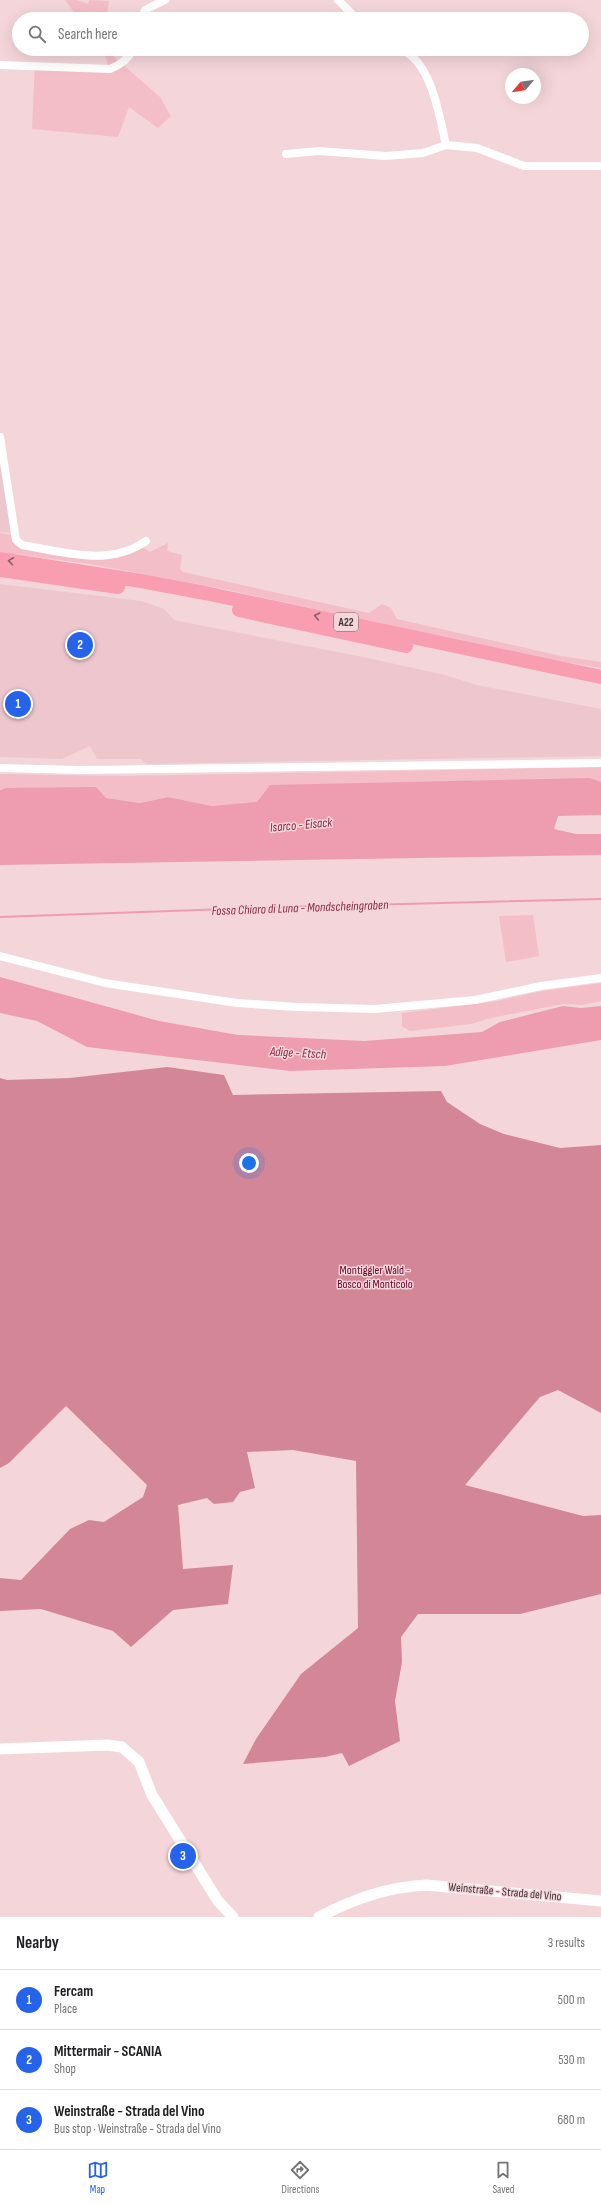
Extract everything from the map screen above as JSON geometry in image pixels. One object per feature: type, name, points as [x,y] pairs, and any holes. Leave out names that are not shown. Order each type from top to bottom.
[{"type":"highway","name":"A22","points":[[0,559],[127,578],[205,593],[601,677]]},
{"type":"highway","name":"A22","points":[[0,570],[133,589],[201,602],[601,687]]},
{"type":"main road","points":[[0,1748],[107,1745],[122,1747],[129,1752],[139,1762],[152,1795],[218,1901],[232,1917]]},
{"type":"main road","name":"Weinstraße - Strada del Vino","points":[[319,1917],[373,1893],[426,1885],[601,1900]]},
{"type":"street","points":[[144,12],[145,10],[165,0]]},
{"type":"street","points":[[338,0],[350,12]]},
{"type":"street","points":[[0,65],[110,69],[120,65],[129,56]]},
{"type":"street","points":[[410,56],[420,64],[432,88],[446,145]]},
{"type":"street","points":[[286,154],[319,151],[386,156],[423,153],[446,145],[477,148],[524,166],[601,166]]},
{"type":"street","points":[[0,436],[16,540],[22,545],[98,557],[112,556],[137,548],[146,541]]},
{"type":"street","points":[[0,768],[80,770],[601,763]]},
{"type":"street","points":[[0,956],[105,983],[131,988],[237,1003],[297,1007],[375,1009],[475,1000],[541,986],[601,978]]},
{"type":"shaded area","points":[[65,0],[77,0],[88,4],[89,0],[109,1],[107,12],[74,12]]},
{"type":"shaded area","points":[[105,56],[113,56],[160,97],[171,116],[158,128],[129,107],[118,137],[32,129],[35,64],[108,66]]},
{"type":"shaded area","points":[[0,455],[11,533],[0,532]]},
{"type":"shaded area","points":[[0,533],[12,535],[21,547],[100,560],[113,558],[142,547],[150,552],[168,543],[167,551],[182,555],[180,569],[183,572],[369,613],[382,604],[391,608],[397,619],[561,656],[601,662],[601,668],[541,658],[218,588],[89,564],[0,552]]},
{"type":"shaded area","points":[[0,584],[141,601],[164,609],[174,620],[368,658],[445,675],[477,685],[601,709],[601,756],[146,764],[141,759],[97,759],[90,746],[62,759],[0,757]]},
{"type":"shaded area","points":[[601,767],[601,782],[590,778],[212,806],[168,797],[140,803],[6,788],[0,790],[0,774],[121,776]]},
{"type":"shaded area","points":[[533,915],[539,956],[506,962],[499,916]]},
{"type":"shaded area","points":[[601,983],[601,1001],[582,1005],[563,1004],[491,1018],[471,1024],[410,1031],[402,1026],[402,1013],[497,1001],[542,991]]},
{"type":"green space","name":"Montiggler Wald - Bosco di Monticolo","points":[[167,1067],[224,1075],[233,1095],[441,1091],[447,1102],[480,1124],[504,1134],[560,1148],[601,1145],[601,1413],[558,1390],[540,1397],[465,1485],[583,1516],[601,1515],[601,1594],[520,1614],[418,1614],[401,1637],[402,1662],[395,1701],[400,1741],[349,1766],[342,1753],[325,1757],[243,1764],[256,1739],[301,1674],[358,1628],[356,1461],[293,1450],[247,1452],[255,1488],[240,1492],[233,1502],[214,1504],[207,1498],[178,1505],[183,1569],[233,1565],[228,1604],[173,1610],[131,1647],[113,1631],[41,1609],[0,1611],[0,1578],[21,1580],[70,1529],[89,1520],[104,1522],[143,1497],[147,1485],[66,1406],[9,1463],[0,1468],[0,1078],[7,1080],[70,1078]]},
{"type":"water","name":"Isarco - Eisack","points":[[590,778],[601,782],[601,815],[558,816],[554,829],[576,834],[601,834],[601,855],[0,865],[0,790],[6,788],[96,787],[106,798],[140,803],[168,797],[212,806],[257,802],[270,785]]},
{"type":"water","name":"Adige - Etsch","points":[[0,977],[159,1021],[238,1035],[364,1041],[482,1032],[500,1022],[563,1006],[581,1008],[601,1006],[601,1040],[445,1066],[290,1071],[87,1047],[37,1021],[0,1013]]},
{"type":"waterway","name":"Fossa Chiaro di Luna - Mondscheingraben","points":[[0,917],[287,907],[601,899]]},
{"type":"place","name":"Mittermair - SCANIA","points":[[80,645]]},
{"type":"place","name":"Fercam","points":[[18,704]]},
{"type":"place","name":"Weinstraße - Strada del Vino","points":[[183,1856]]}]
